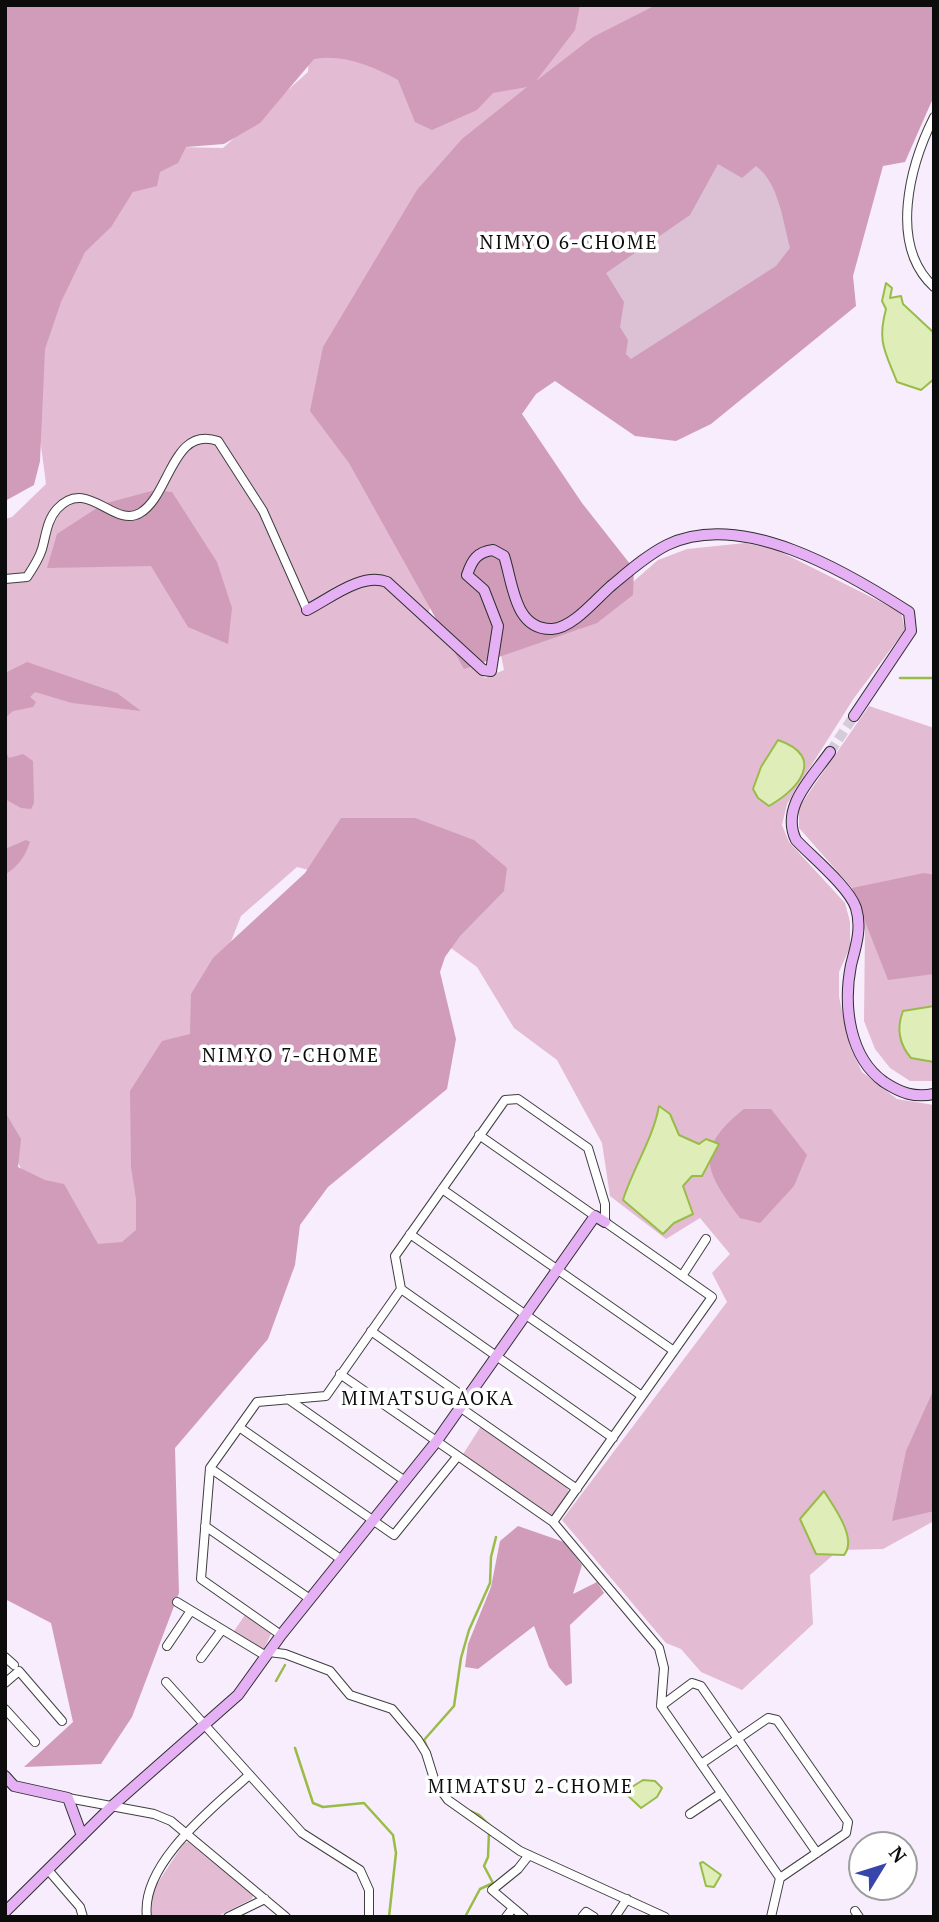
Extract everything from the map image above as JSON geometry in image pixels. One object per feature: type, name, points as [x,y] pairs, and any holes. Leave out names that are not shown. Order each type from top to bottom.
[{"type":"street","points":[[931,282],[911,244],[907,214],[914,171],[934,117]]},
{"type":"street","points":[[5,579],[27,577],[37,560],[52,516],[65,503],[85,498],[123,516],[139,514],[153,503],[172,465],[185,447],[194,440],[210,438],[218,441],[263,511],[307,610],[355,585],[378,579],[387,582],[483,670],[491,671],[498,626],[484,590],[467,575],[471,562],[481,553],[493,550],[504,556],[519,611],[531,624],[556,629],[571,621],[628,572],[667,545],[708,536],[765,539],[863,584],[909,612],[911,631],[853,716]]},
{"type":"street","points":[[830,752],[792,806],[790,828],[796,840],[855,905],[859,923],[848,981],[849,1009],[856,1049],[871,1072],[887,1084],[917,1097],[934,1094]]},
{"type":"street","points":[[5,1912],[111,1807],[238,1695],[281,1635],[436,1442],[496,1356],[558,1270],[600,1219],[605,1204],[588,1148],[518,1099],[505,1100],[395,1256],[401,1289],[496,1356],[613,1438]]},
{"type":"street","points":[[480,1135],[712,1297],[553,1522]]},
{"type":"street","points":[[442,1189],[674,1351]]},
{"type":"street","points":[[410,1234],[642,1396]]},
{"type":"street","points":[[682,1276],[706,1239]]},
{"type":"street","points":[[281,1635],[201,1579],[210,1468],[257,1402],[326,1396],[401,1289]]},
{"type":"street","points":[[371,1331],[577,1489]]},
{"type":"street","points":[[341,1374],[553,1522],[659,1648],[664,1668],[661,1706],[780,1878]]},
{"type":"street","points":[[288,1399],[405,1481]]},
{"type":"street","points":[[239,1427],[394,1535],[457,1457]]},
{"type":"street","points":[[210,1468],[342,1560]]},
{"type":"street","points":[[205,1527],[310,1600]]},
{"type":"street","points":[[177,1602],[221,1631],[267,1654],[285,1654],[330,1671],[350,1695],[393,1709],[418,1740],[435,1782],[448,1800],[529,1856],[665,1917]]},
{"type":"street","points":[[167,1647],[190,1612]]},
{"type":"street","points":[[201,1658],[221,1631]]},
{"type":"street","points":[[5,1657],[14,1665]]},
{"type":"street","points":[[5,1683],[19,1671],[62,1721]]},
{"type":"street","points":[[166,1682],[177,1690],[248,1776],[302,1833],[360,1870],[369,1890],[369,1917]]},
{"type":"street","points":[[661,1706],[692,1683],[701,1686],[817,1853]]},
{"type":"street","points":[[5,1709],[34,1742]]},
{"type":"street","points":[[701,1764],[768,1718],[777,1720],[848,1822],[846,1833],[780,1878],[771,1917]]},
{"type":"street","points":[[5,1776],[14,1786],[154,1814],[171,1821],[286,1917]]},
{"type":"street","points":[[147,1917],[148,1892],[186,1834],[248,1776]]},
{"type":"street","points":[[690,1814],[720,1794]]},
{"type":"street","points":[[68,1798],[82,1836]]},
{"type":"street","points":[[524,1917],[492,1890],[518,1870],[529,1856]]},
{"type":"street","points":[[49,1871],[80,1907],[83,1917]]},
{"type":"street","points":[[228,1917],[265,1899]]},
{"type":"street","points":[[615,1917],[627,1899]]},
{"type":"street","points":[[506,1917],[513,1908]]},
{"type":"street","points":[[582,1917],[586,1912],[594,1917]]},
{"type":"shaded area","points":[[5,5],[580,5],[575,30],[536,81],[593,37],[656,5],[934,5],[934,96],[905,162],[883,166],[853,276],[856,306],[711,424],[676,441],[635,436],[555,381],[536,394],[522,414],[582,503],[634,569],[633,595],[597,623],[464,669],[349,463],[310,411],[323,347],[417,190],[462,139],[527,87],[493,93],[477,110],[432,130],[415,122],[398,80],[358,62],[336,58],[314,59],[260,123],[224,144],[186,147],[178,163],[160,172],[157,186],[133,192],[111,227],[85,252],[61,302],[45,349],[40,461],[34,485],[5,501]]},
{"type":"shaded area","points":[[312,5],[703,5],[425,620],[485,678],[504,670],[496,631],[578,630],[658,560],[687,549],[745,543],[775,549],[901,612],[905,630],[854,698],[787,804],[782,825],[789,842],[845,903],[850,922],[850,947],[839,972],[839,997],[850,1047],[862,1072],[897,1099],[934,1105],[934,1521],[883,1549],[839,1550],[810,1575],[813,1624],[742,1690],[701,1672],[681,1649],[666,1643],[562,1520],[727,1302],[712,1273],[730,1254],[700,1218],[666,1239],[610,1196],[602,1143],[557,1060],[514,1028],[477,967],[363,884],[297,867],[241,916],[202,1015],[156,1227],[98,1253],[27,1179],[5,1140],[5,519],[12,517],[46,484],[34,392],[47,279],[178,147],[223,148],[308,72]]},
{"type":"shaded area","points":[[718,164],[742,178],[756,166],[764,173],[779,204],[790,248],[776,266],[631,359],[626,354],[628,340],[620,327],[624,302],[606,273],[690,215]]},
{"type":"shaded area","points":[[886,283],[892,288],[890,298],[901,296],[903,304],[933,332],[934,379],[921,390],[897,382],[886,354],[882,330],[886,309],[882,301]]},
{"type":"shaded area","points":[[155,490],[172,492],[217,562],[232,608],[228,644],[188,627],[151,566],[47,568],[57,534],[103,504]]},
{"type":"shaded area","points":[[27,662],[117,693],[141,711],[72,703],[35,692],[30,697],[36,702],[33,707],[13,711],[5,718],[5,673]]},
{"type":"shaded area","points":[[869,706],[934,728],[934,1081],[910,1081],[890,1068],[875,1049],[864,1021],[865,931],[852,888],[799,828],[799,807]]},
{"type":"shaded area","points":[[778,740],[793,747],[801,755],[803,773],[790,791],[769,806],[758,798],[753,789],[761,767]]},
{"type":"shaded area","points":[[5,751],[9,758],[23,754],[33,761],[34,803],[31,809],[21,808],[5,799]]},
{"type":"shaded area","points":[[341,818],[415,818],[474,840],[507,868],[504,891],[460,936],[445,957],[440,972],[456,1039],[447,1089],[328,1187],[300,1225],[295,1265],[268,1339],[175,1448],[179,1593],[132,1717],[101,1764],[24,1767],[73,1722],[51,1623],[5,1599],[5,1112],[21,1139],[18,1167],[45,1180],[64,1184],[98,1244],[122,1242],[136,1230],[136,1199],[131,1167],[130,1091],[162,1041],[190,1034],[191,994],[213,958],[305,873]]},
{"type":"shaded area","points":[[26,840],[30,842],[23,857],[5,875],[5,849]]},
{"type":"shaded area","points":[[924,873],[934,875],[934,974],[888,980],[852,888]]},
{"type":"shaded area","points":[[934,1006],[934,1062],[911,1058],[900,1036],[903,1011]]},
{"type":"shaded area","points":[[659,1106],[670,1114],[679,1135],[699,1144],[706,1139],[719,1144],[702,1176],[692,1176],[683,1186],[693,1214],[674,1223],[663,1234],[623,1200]]},
{"type":"shaded area","points":[[744,1109],[771,1109],[807,1155],[794,1186],[760,1223],[740,1218],[719,1187],[710,1162],[711,1149],[717,1137]]},
{"type":"shaded area","points":[[934,1389],[934,1511],[892,1521],[906,1451]]},
{"type":"shaded area","points":[[481,1426],[567,1487],[569,1493],[551,1517],[460,1459]]},
{"type":"shaded area","points":[[824,1491],[846,1531],[848,1548],[844,1555],[816,1554],[800,1519]]},
{"type":"shaded area","points":[[518,1526],[564,1542],[582,1565],[573,1594],[597,1582],[604,1593],[570,1625],[572,1683],[566,1686],[549,1667],[534,1626],[478,1669],[465,1667],[468,1644],[491,1587],[500,1541]]},
{"type":"shaded area","points":[[245,1615],[271,1634],[263,1651],[232,1634]]},
{"type":"shaded area","points":[[643,1780],[655,1781],[662,1788],[657,1797],[641,1808],[624,1792]]},
{"type":"shaded area","points":[[188,1842],[253,1895],[252,1899],[216,1917],[151,1917],[153,1890],[184,1843]]},
{"type":"shaded area","points":[[703,1862],[721,1875],[714,1887],[706,1886],[700,1863]]},
{"type":"waterway","points":[[900,678],[934,678]]},
{"type":"waterway","points":[[430,1754],[424,1740],[454,1706],[461,1658],[469,1630],[490,1583],[491,1557],[496,1537]]},
{"type":"waterway","points":[[276,1681],[285,1665]]},
{"type":"waterway","points":[[295,1748],[313,1803],[323,1807],[364,1803],[393,1835],[396,1853],[389,1917]]},
{"type":"waterway","points":[[470,1811],[479,1815],[489,1825]]},
{"type":"waterway","points":[[465,1917],[480,1889],[493,1883],[484,1866],[488,1857],[489,1832]]},
{"type":"tunnel","points":[[830,752],[854,716]]},
{"type":"district","name":"NIMYO 6-CHOME","points":[[569,244]]},
{"type":"district","name":"NIMYO 7-CHOME","points":[[291,1057]]},
{"type":"district","name":"MIMATSUGAOKA","points":[[428,1400]]},
{"type":"district","name":"MIMATSU 2-CHOME","points":[[531,1788]]}]
